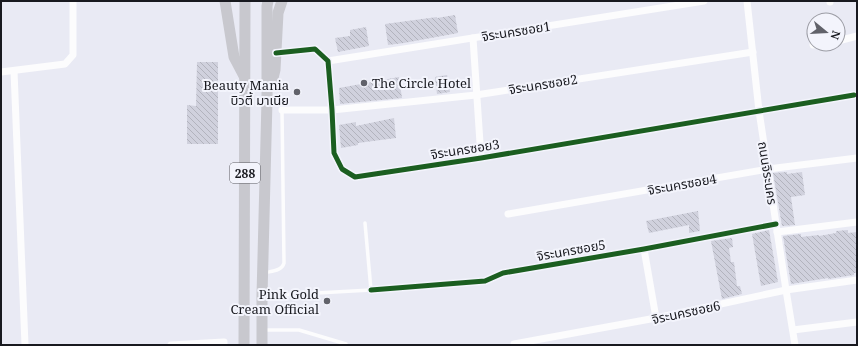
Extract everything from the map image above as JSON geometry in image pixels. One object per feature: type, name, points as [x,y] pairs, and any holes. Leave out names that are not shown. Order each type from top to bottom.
[{"type":"main road","points":[[225,1],[234,57],[245,78]]},
{"type":"main road","name":"288","points":[[244,345],[245,1]]},
{"type":"main road","name":"288","points":[[262,345],[268,1]]},
{"type":"main road","points":[[267,100],[275,70],[278,13],[282,1]]},
{"type":"street","points":[[1,72],[65,64],[73,55],[73,1]]},
{"type":"street","name":"จิระนครซอย1","points":[[328,61],[704,1]]},
{"type":"street","name":"ถนนจิระนคร","points":[[747,1],[758,111],[795,345]]},
{"type":"street","points":[[846,39],[857,36]]},
{"type":"street","points":[[473,38],[481,158]]},
{"type":"street","points":[[276,53],[315,49],[328,61]]},
{"type":"street","name":"จิระนครซอย2","points":[[282,110],[332,110],[476,95],[753,52]]},
{"type":"street","name":"จิระนครซอย3","points":[[328,61],[334,153],[342,169],[355,177],[481,158],[854,95]]},
{"type":"street","points":[[14,71],[25,345]]},
{"type":"street","name":"จิระนครซอย4","points":[[508,214],[768,169],[857,158]]},
{"type":"street","points":[[777,232],[857,222]]},
{"type":"street","name":"จิระนครซอย5","points":[[370,290],[484,281],[504,273],[644,249],[776,224]]},
{"type":"street","points":[[644,249],[656,318]]},
{"type":"street","name":"จิระนครซอย6","points":[[514,344],[656,318],[786,290],[857,280]]},
{"type":"street","points":[[793,330],[857,322]]},
{"type":"street","points":[[171,345],[224,342],[224,345]]},
{"type":"lane","points":[[263,273],[280,269],[283,267],[284,262],[282,110]]},
{"type":"lane","points":[[262,296],[370,290],[365,223]]},
{"type":"lane","points":[[262,330],[299,330],[346,345]]},
{"type":"building","points":[[455,15],[458,33],[388,45],[385,24]]},
{"type":"building","points":[[366,27],[369,46],[338,52],[335,38],[350,36],[350,30]]},
{"type":"building","points":[[197,62],[218,62],[218,144],[187,144],[187,105],[196,106]]},
{"type":"building","points":[[447,75],[450,92],[437,94],[435,77]]},
{"type":"building","points":[[399,77],[402,98],[340,104],[339,88]]},
{"type":"building","points":[[394,118],[396,138],[358,143],[358,145],[341,148],[339,125],[356,122],[356,126]]},
{"type":"building","points":[[787,172],[787,174],[802,172],[805,195],[791,197],[795,225],[782,226],[773,173]]},
{"type":"building","points":[[698,211],[700,231],[689,233],[689,225],[649,233],[646,221]]},
{"type":"building","points":[[769,230],[778,282],[761,286],[752,234]]},
{"type":"building","points":[[848,230],[848,233],[857,232],[857,273],[854,273],[854,275],[791,284],[783,236],[801,234],[801,237],[819,236],[836,233],[836,231]]},
{"type":"building","points":[[732,238],[733,247],[729,248],[731,262],[734,262],[737,286],[740,286],[742,294],[722,299],[711,241]]},
{"type":"cycle path","points":[[276,53],[315,49],[328,61],[334,153],[342,169],[355,177],[481,158],[854,95]]},
{"type":"cycle path","points":[[371,290],[485,281],[503,273],[644,249],[776,224]]},
{"type":"place","name":"The Circle Hotel","points":[[364,83]]},
{"type":"place","name":"Beauty Mania บิวตี้ มาเนีย","points":[[297,92]]},
{"type":"place","name":"Pink Gold Cream Official","points":[[327,301]]}]
